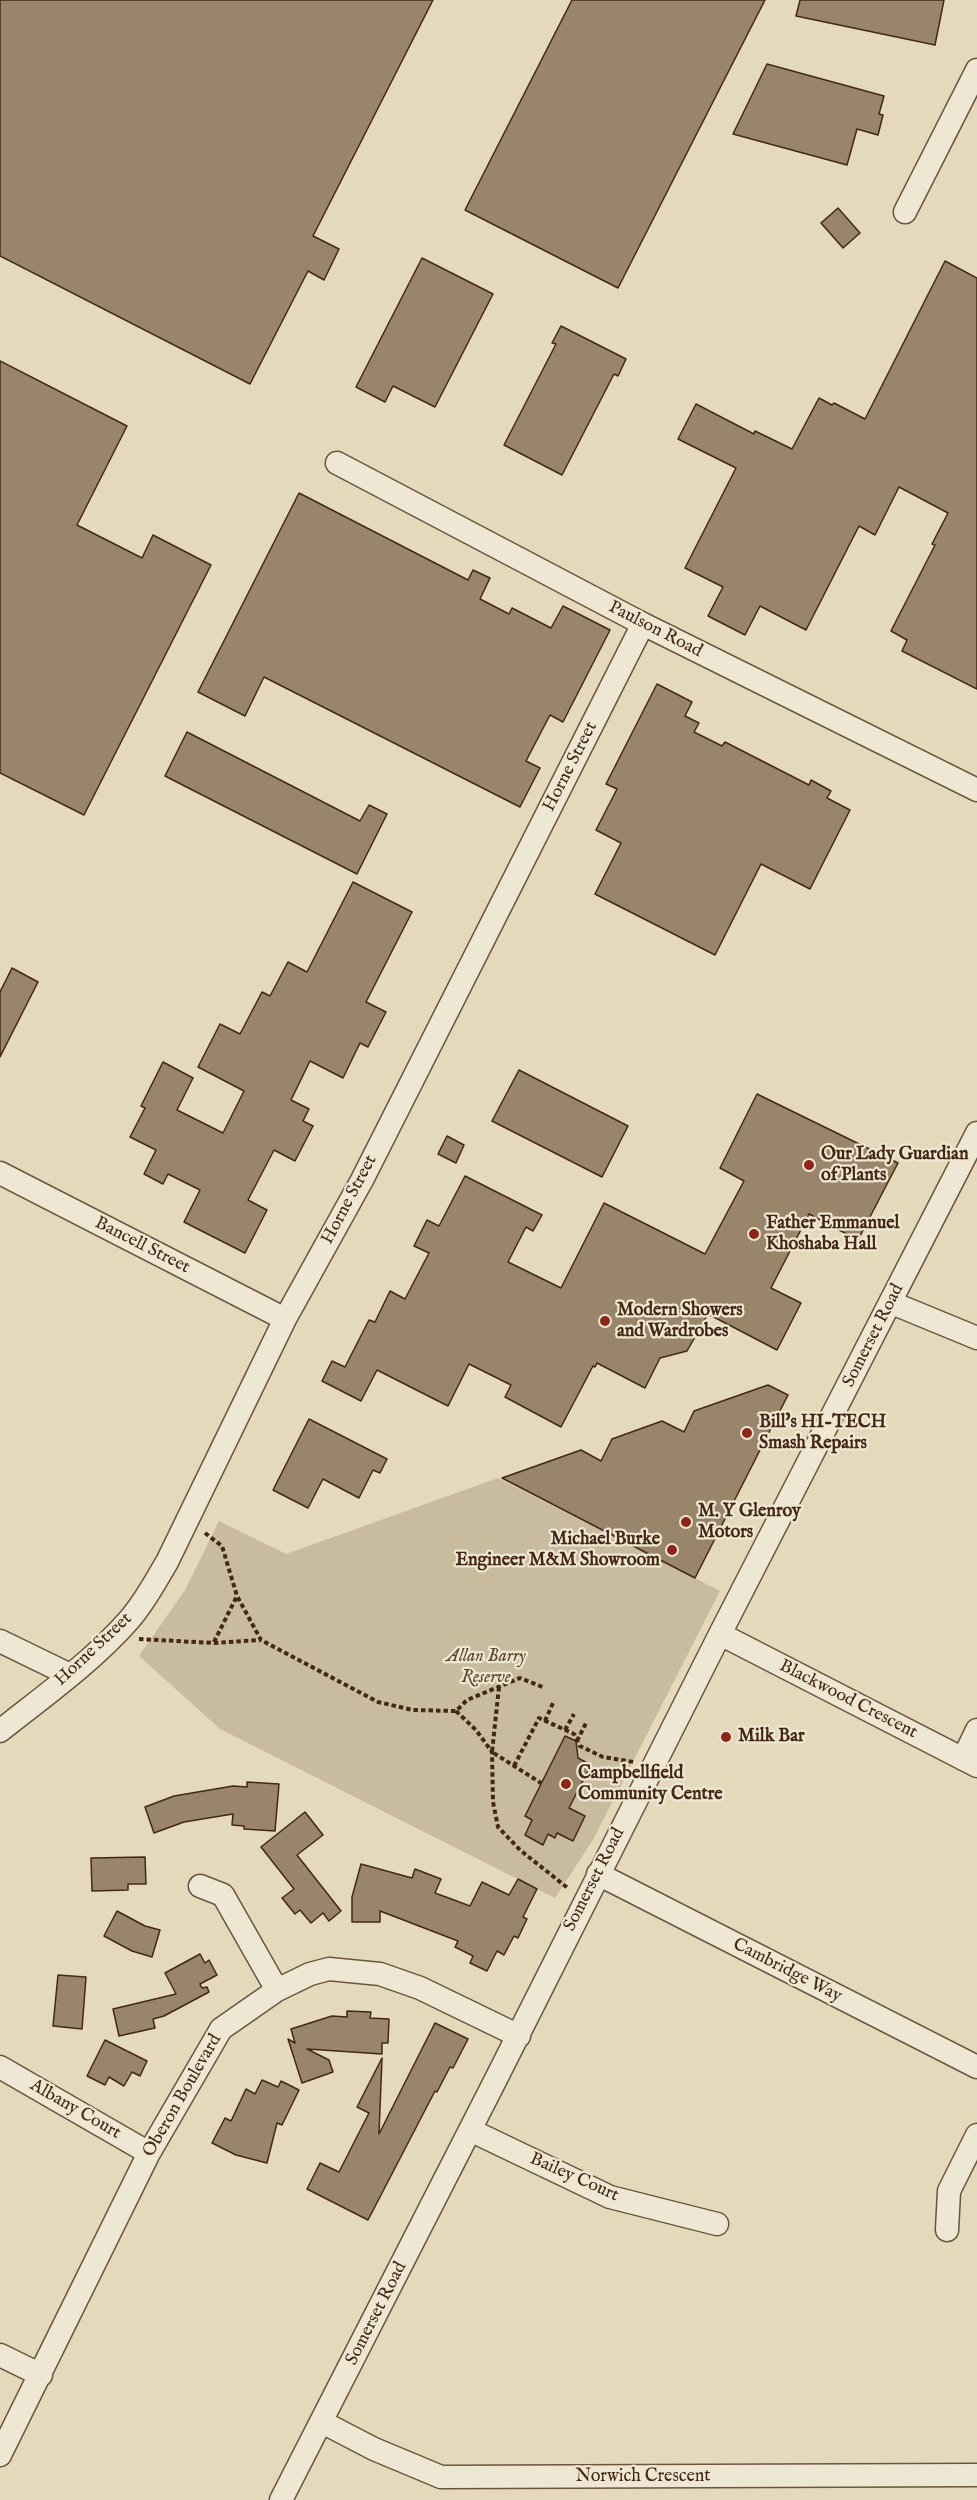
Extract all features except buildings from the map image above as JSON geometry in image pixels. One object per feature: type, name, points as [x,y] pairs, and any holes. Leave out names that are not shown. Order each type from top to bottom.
[{"type":"street","points":[[904,212],[977,70]]},
{"type":"street","name":"Paulson Road","points":[[337,463],[643,624],[977,790]]},
{"type":"street","name":"Horne Street","points":[[0,1731],[70,1675],[111,1638],[147,1595],[187,1520],[285,1319],[362,1180],[643,624]]},
{"type":"street","name":"Somerset Road","points":[[281,2500],[977,1133]]},
{"type":"street","name":"Bancell Street","points":[[0,1173],[285,1319]]},
{"type":"street","points":[[892,1303],[977,1338]]},
{"type":"street","name":"Blackwood Crescent","points":[[720,1634],[970,1763]]},
{"type":"street","points":[[0,1641],[70,1675]]},
{"type":"street","points":[[970,1763],[977,1730]]},
{"type":"street","name":"Cambridge Way","points":[[598,1874],[977,2067]]},
{"type":"street","points":[[200,1886],[223,1895],[277,1990]]},
{"type":"street","name":"Oberon Boulevard","points":[[0,2455],[149,2152],[221,2029],[277,1990],[310,1974],[329,1969],[380,1974],[420,1988],[519,2036]]},
{"type":"street","name":"Albany Court","points":[[0,2067],[149,2152]]},
{"type":"street","name":"Bailey Court","points":[[470,2130],[610,2197],[717,2224]]},
{"type":"street","points":[[947,2230],[949,2191],[977,2134]]},
{"type":"street","points":[[0,2355],[41,2375]]},
{"type":"street","name":"Norwich Crescent","points":[[322,2422],[374,2449],[441,2477],[977,2475]]},
{"type":"path","points":[[187,1520],[222,1546],[237,1596],[261,1640]]},
{"type":"path","points":[[214,1643],[237,1596]]},
{"type":"path","points":[[111,1638],[214,1643],[261,1640],[378,1702],[413,1710],[456,1711],[476,1730],[492,1752],[541,1783]]},
{"type":"path","points":[[456,1711],[467,1700],[520,1678],[545,1688]]},
{"type":"path","points":[[499,1687],[492,1752],[493,1802],[498,1827],[520,1850],[584,1901]]},
{"type":"path","points":[[545,1720],[554,1703]]},
{"type":"path","points":[[565,1730],[574,1714]]},
{"type":"path","points":[[514,1766],[539,1718],[574,1734],[580,1746],[603,1757],[636,1762],[651,1770]]},
{"type":"path","points":[[577,1741],[587,1721]]},
{"type":"green space","name":"Allan Barry Reserve","points":[[498,1478],[720,1591],[593,1840],[555,1898],[220,1729],[139,1656],[185,1590],[219,1521],[286,1554]]},
{"type":"place","name":"Our Lady Guardian of Plants","points":[[809,1165]]},
{"type":"place","name":"Father Emmanuel Khoshaba Hall","points":[[754,1234]]},
{"type":"place","name":"Modern Showers and Wardrobes","points":[[605,1321]]},
{"type":"place","name":"Bill's HI-TECH Smash Repairs","points":[[747,1433]]},
{"type":"place","name":"M. Y Glenroy Motors","points":[[686,1522]]},
{"type":"place","name":"Michael Burke Engineer M&M Showroom","points":[[672,1550]]},
{"type":"place","name":"Milk Bar","points":[[726,1737]]},
{"type":"place","name":"Campbellfield Community Centre","points":[[566,1784]]}]
